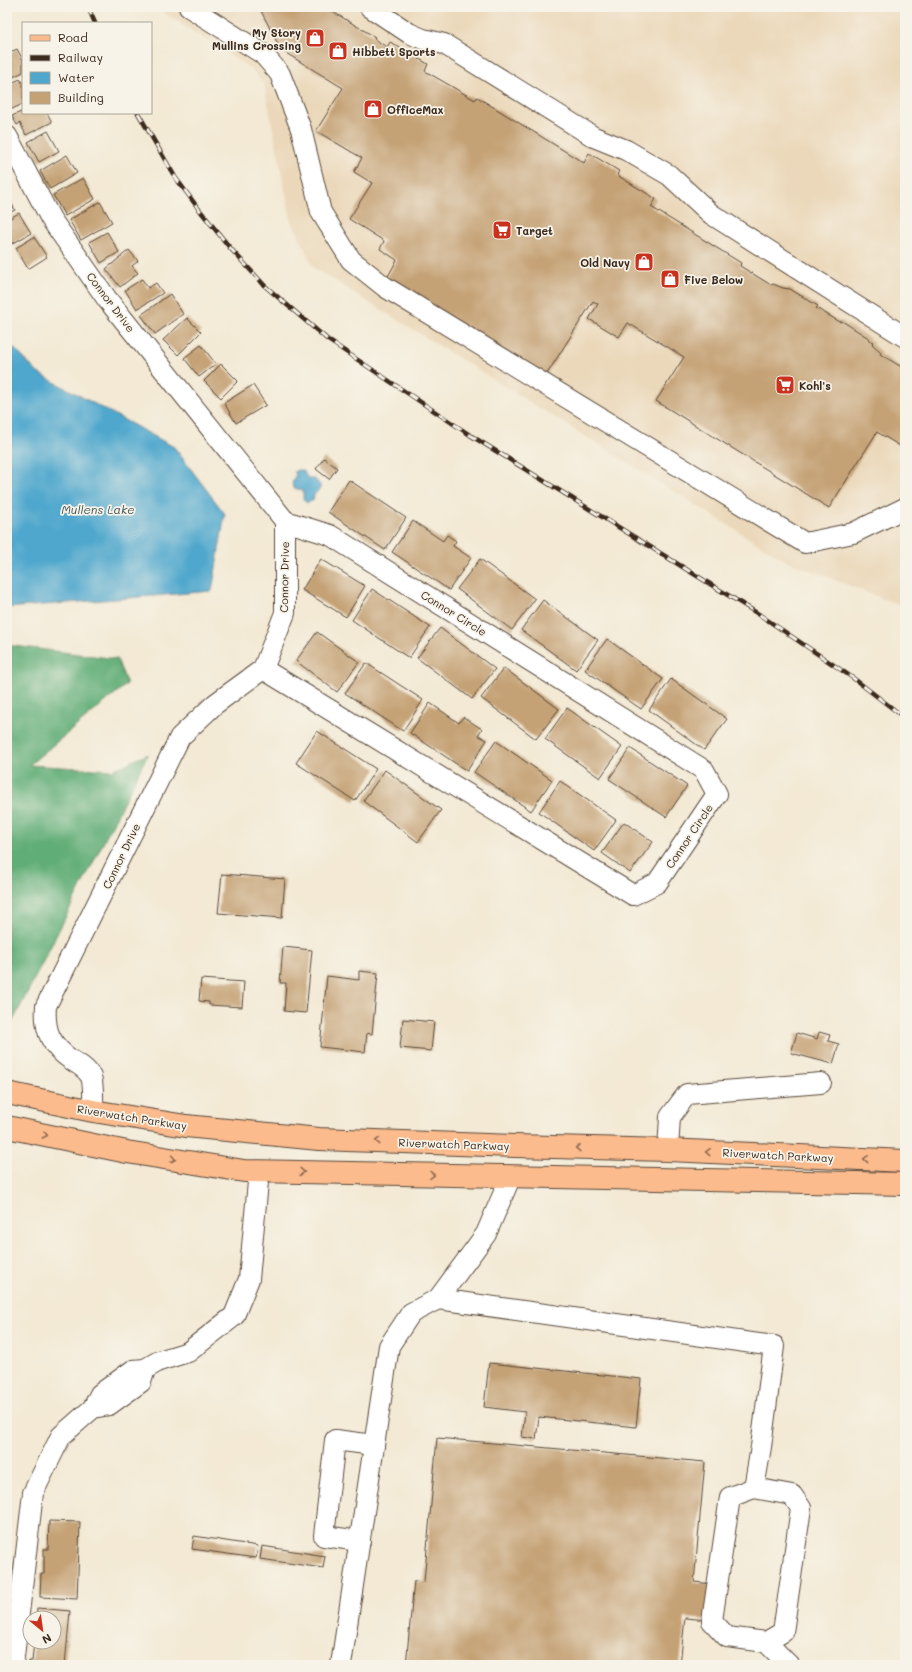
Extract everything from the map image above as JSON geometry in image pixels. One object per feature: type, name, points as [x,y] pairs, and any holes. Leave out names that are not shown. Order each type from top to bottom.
[{"type":"main road","name":"Riverwatch Parkway","points":[[7,1093],[93,1111],[186,1126],[319,1139],[668,1150],[905,1161]]},
{"type":"main road","points":[[7,1127],[127,1152],[244,1171],[905,1184]]},
{"type":"street","points":[[189,7],[263,54],[280,74],[301,129],[321,212],[351,260],[385,287],[805,543],[853,533],[905,508]]},
{"type":"street","points":[[370,7],[409,33],[423,39],[444,44],[594,137],[626,150],[669,175],[711,214],[905,337]]},
{"type":"street","name":"Connor Drive","points":[[7,136],[51,219],[107,299],[285,521],[285,613],[263,670],[215,704],[180,737],[46,1006],[45,1021],[49,1036],[58,1049],[71,1060],[84,1068],[92,1078],[93,1111]]},
{"type":"street","name":"Connor Circle","points":[[263,670],[633,896],[657,883],[717,794],[704,770],[330,535],[285,521]]},
{"type":"street","points":[[668,1150],[670,1117],[687,1094],[821,1083]]},
{"type":"street","points":[[13,1665],[15,1583],[33,1493],[61,1436],[93,1408],[100,1394],[133,1370],[145,1369],[159,1361],[188,1352],[234,1316],[249,1279],[258,1171]]},
{"type":"street","points":[[341,1665],[389,1346],[411,1313],[438,1299],[486,1234],[511,1176]]},
{"type":"street","points":[[438,1299],[774,1346],[761,1447],[754,1488]]},
{"type":"street","points":[[360,1541],[324,1536],[335,1440],[374,1445]]},
{"type":"street","points":[[766,1642],[783,1632],[801,1508],[792,1495],[754,1488],[730,1497],[712,1622],[727,1637],[766,1642],[789,1665]]},
{"type":"shaded area","points":[[158,7],[905,7],[905,607],[786,561],[314,268],[291,220],[264,84],[250,68],[167,15]]},
{"type":"green space","points":[[7,645],[117,659],[127,684],[29,765],[112,770],[148,754],[7,1033]]},
{"type":"water","name":"Mullens Lake","points":[[7,341],[38,373],[174,447],[225,514],[212,591],[7,608]]},
{"type":"water","points":[[297,470],[303,470],[308,479],[315,479],[320,485],[320,489],[314,495],[313,500],[308,503],[303,499],[302,490],[293,488],[292,482],[296,474],[294,472]]},
{"type":"building","points":[[259,7],[327,7],[375,37],[374,39],[387,47],[390,42],[428,64],[425,71],[475,100],[477,97],[584,163],[589,153],[619,171],[617,175],[656,199],[651,207],[741,263],[740,266],[771,285],[773,284],[790,289],[818,306],[816,308],[840,322],[842,321],[870,339],[869,340],[874,342],[872,344],[881,352],[880,354],[905,369],[905,449],[877,432],[829,508],[656,401],[684,357],[628,323],[619,337],[589,319],[598,304],[593,301],[545,377],[386,280],[397,260],[380,249],[384,241],[349,219],[372,183],[354,172],[362,158],[316,131],[343,88],[281,50]]},
{"type":"building","points":[[17,49],[22,58],[22,72],[7,80],[7,54]]},
{"type":"building","points":[[20,79],[22,82],[22,104],[10,110],[7,104],[7,85]]},
{"type":"building","points":[[22,111],[22,114],[48,114],[52,122],[26,135],[20,123],[17,125],[12,116]]},
{"type":"building","points":[[48,131],[59,151],[39,162],[28,142]]},
{"type":"building","points":[[67,155],[77,173],[50,189],[40,171]]},
{"type":"building","points":[[83,178],[95,199],[65,216],[53,195]]},
{"type":"building","points":[[7,195],[15,210],[7,214]]},
{"type":"building","points":[[100,202],[112,222],[81,240],[69,220]]},
{"type":"building","points":[[19,213],[31,233],[12,244],[7,235],[7,220]]},
{"type":"building","points":[[107,232],[119,252],[101,263],[89,242]]},
{"type":"building","points":[[34,237],[47,257],[28,269],[16,248]]},
{"type":"building","points":[[129,250],[138,261],[132,266],[138,273],[120,287],[106,269]]},
{"type":"building","points":[[142,279],[148,288],[156,283],[163,293],[137,309],[125,290]]},
{"type":"building","points":[[170,294],[183,314],[155,334],[141,315]]},
{"type":"building","points":[[187,318],[201,332],[178,355],[163,340]]},
{"type":"building","points":[[201,345],[216,364],[199,377],[184,358]]},
{"type":"building","points":[[221,364],[238,381],[221,398],[204,381]]},
{"type":"building","points":[[253,385],[266,405],[236,423],[224,403]]},
{"type":"building","points":[[324,458],[337,468],[329,479],[316,469]]},
{"type":"building","points":[[349,480],[406,518],[385,550],[328,512]]},
{"type":"building","points":[[413,521],[443,541],[447,535],[456,541],[453,546],[471,558],[449,590],[392,552]]},
{"type":"building","points":[[321,559],[365,586],[346,617],[302,590]]},
{"type":"building","points":[[480,559],[535,599],[512,630],[457,589]]},
{"type":"building","points":[[372,589],[430,627],[409,658],[352,620]]},
{"type":"building","points":[[543,600],[598,640],[576,670],[521,630]]},
{"type":"building","points":[[440,628],[495,669],[472,699],[417,658]]},
{"type":"building","points":[[317,632],[359,662],[337,692],[296,661]]},
{"type":"building","points":[[607,639],[663,679],[641,709],[585,670]]},
{"type":"building","points":[[366,663],[423,700],[403,731],[345,693]]},
{"type":"building","points":[[504,668],[559,709],[536,739],[481,698]]},
{"type":"building","points":[[671,679],[727,719],[704,750],[649,710]]},
{"type":"building","points":[[430,703],[459,723],[463,717],[482,729],[478,735],[487,740],[467,771],[410,733]]},
{"type":"building","points":[[567,708],[622,747],[600,778],[545,739]]},
{"type":"building","points":[[317,731],[376,769],[355,801],[296,763]]},
{"type":"building","points":[[496,741],[552,780],[531,811],[474,772]]},
{"type":"building","points":[[630,748],[687,786],[666,817],[609,779]]},
{"type":"building","points":[[385,770],[441,810],[418,842],[363,801]]},
{"type":"building","points":[[560,781],[616,820],[594,851],[539,812]]},
{"type":"building","points":[[624,822],[653,842],[630,873],[602,853]]},
{"type":"building","points":[[222,874],[285,879],[282,918],[218,913]]},
{"type":"building","points":[[283,947],[312,950],[306,1013],[284,1011],[286,983],[280,983]]},
{"type":"building","points":[[359,971],[378,973],[372,1034],[367,1033],[365,1052],[320,1047],[327,976],[359,980]]},
{"type":"building","points":[[201,979],[244,982],[242,1007],[209,1005],[209,1002],[199,1001]]},
{"type":"building","points":[[403,1019],[434,1022],[431,1051],[400,1048]]},
{"type":"building","points":[[819,1032],[830,1035],[828,1041],[839,1044],[833,1064],[791,1053],[797,1033],[817,1039]]},
{"type":"building","points":[[489,1363],[641,1379],[636,1427],[539,1417],[536,1439],[522,1437],[525,1412],[484,1407]]},
{"type":"building","points":[[437,1438],[705,1462],[694,1582],[712,1584],[709,1620],[685,1618],[680,1665],[406,1665],[414,1581],[424,1582]]},
{"type":"building","points":[[49,1521],[80,1522],[77,1599],[40,1597],[41,1574],[44,1574],[44,1549],[48,1549]]},
{"type":"building","points":[[194,1536],[258,1546],[256,1558],[192,1549]]},
{"type":"building","points":[[262,1546],[325,1556],[323,1568],[260,1559]]},
{"type":"building","points":[[37,1608],[59,1610],[37,1610]]},
{"type":"building","points":[[62,1610],[70,1611],[65,1665],[29,1665],[29,1661],[32,1661],[33,1650],[62,1650]]},
{"type":"railway","points":[[88,7],[95,22]]},
{"type":"railway","points":[[139,114],[175,177],[231,249],[265,286],[328,340],[470,435],[760,615],[853,678],[905,718]]},
{"type":"place","name":"My Story Mullins Crossing","points":[[315,38]]},
{"type":"place","name":"Hibbett Sports","points":[[338,51]]},
{"type":"place","name":"OfficeMax","points":[[373,109]]},
{"type":"place","name":"Target","points":[[502,230]]},
{"type":"place","name":"Old Navy","points":[[644,262]]},
{"type":"place","name":"Five Below","points":[[670,279]]},
{"type":"place","name":"Kohl's","points":[[785,385]]}]
